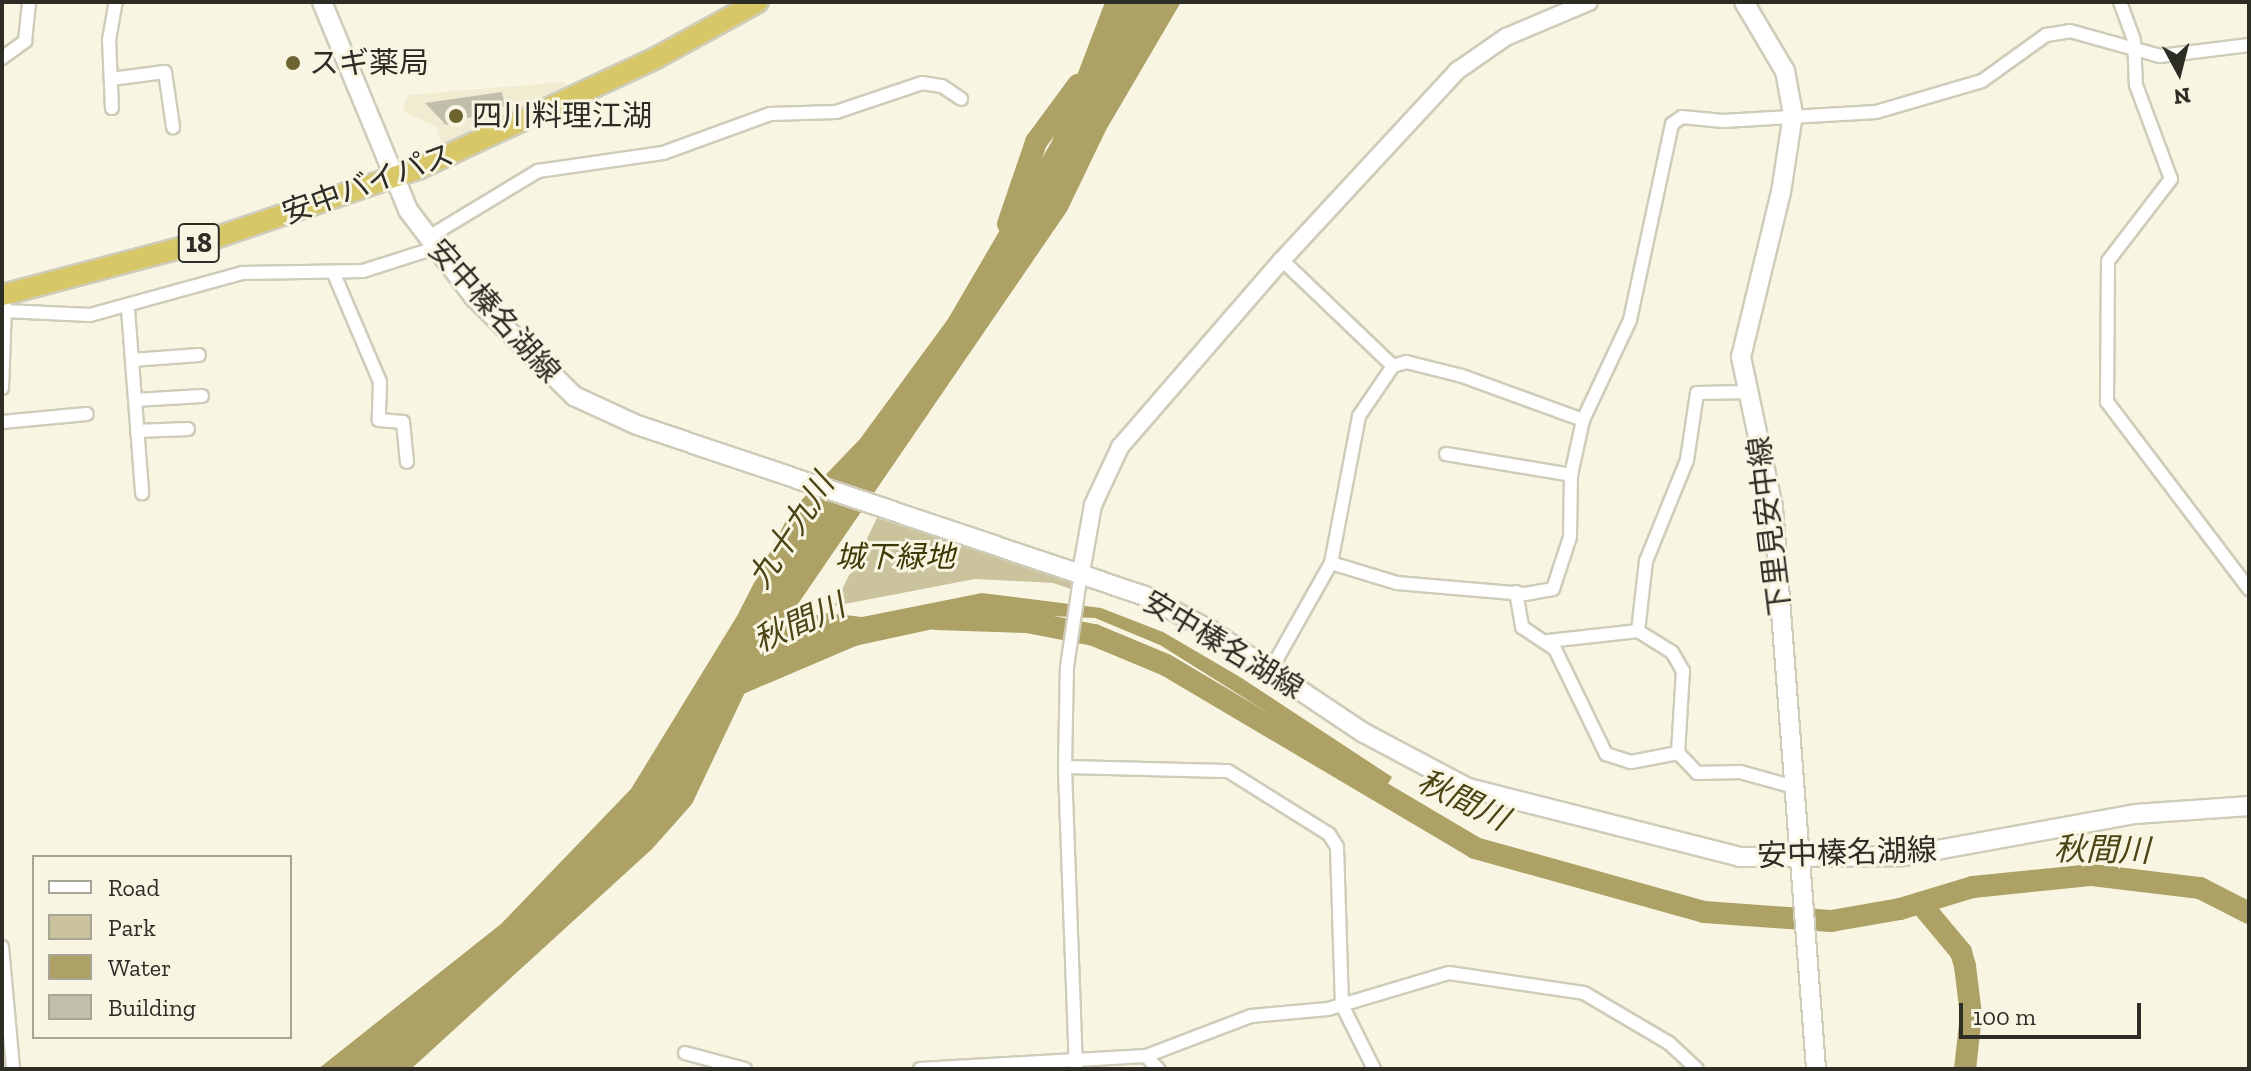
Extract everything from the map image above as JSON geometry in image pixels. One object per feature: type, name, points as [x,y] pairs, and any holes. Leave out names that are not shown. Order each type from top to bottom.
[{"type":"highway","name":"安中バイパス","points":[[3,297],[203,242],[391,179],[642,65],[758,2]]},
{"type":"main road","name":"安中榛名湖線","points":[[322,2],[365,98],[391,179],[431,243],[529,358],[574,396],[613,417],[1081,572],[1173,609],[1403,755],[1468,788],[1673,845],[1740,857],[1904,856],[2135,814],[2249,806]]},
{"type":"main road","name":"下里見安中線","points":[[1744,2],[1785,71],[1793,114],[1781,192],[1747,316],[1741,357],[1773,507],[1816,1069]]},
{"type":"street","points":[[2,58],[25,41],[29,2]]},
{"type":"street","points":[[112,108],[109,40],[116,2]]},
{"type":"street","points":[[1076,1064],[1065,767],[1067,667],[1093,505],[1120,447],[1282,260],[1457,71],[1506,37],[1589,2]]},
{"type":"street","points":[[2120,2],[2133,50],[2136,85],[2171,179],[2108,261],[2107,402],[2249,589]]},
{"type":"street","points":[[1331,563],[1397,583],[1542,594],[1559,581],[1570,537],[1571,475],[1583,420],[1630,320],[1672,124],[1682,117],[1723,121],[1793,114],[1876,112],[1953,92],[1982,81],[2046,35],[2085,33],[2160,56],[2249,45]]},
{"type":"street","points":[[111,79],[165,72],[173,127]]},
{"type":"street","points":[[2,388],[3,297],[90,315],[128,309],[243,273],[334,274],[407,262],[538,171],[663,153],[770,114],[836,112],[922,83],[942,86],[961,99]]},
{"type":"street","points":[[1282,260],[1393,366]]},
{"type":"street","points":[[334,274],[380,382],[379,420],[403,422],[407,462]]},
{"type":"street","points":[[128,309],[142,493]]},
{"type":"street","points":[[132,360],[199,355]]},
{"type":"street","points":[[1270,671],[1331,563],[1359,416],[1393,366],[1406,362],[1462,376],[1583,420]]},
{"type":"street","points":[[1638,631],[1646,561],[1687,460],[1697,393],[1748,392]]},
{"type":"street","points":[[135,400],[202,396]]},
{"type":"street","points":[[2,422],[87,414]]},
{"type":"street","points":[[137,431],[188,429]]},
{"type":"street","points":[[1446,454],[1571,475]]},
{"type":"street","points":[[1516,592],[1522,627],[1548,641],[1606,754],[1631,762],[1678,753]]},
{"type":"street","points":[[1548,641],[1638,631],[1672,652],[1683,671],[1678,753],[1697,773],[1740,772],[1794,787]]},
{"type":"street","points":[[1065,767],[1228,771],[1329,834],[1337,847],[1342,1005],[1374,1069]]},
{"type":"street","points":[[2,947],[13,1069]]},
{"type":"street","points":[[920,1069],[1076,1064],[1146,1056],[1251,1016],[1342,1005],[1449,973],[1584,993],[1669,1043],[1697,1069]]},
{"type":"street","points":[[685,1053],[745,1069]]},
{"type":"street","points":[[1146,1056],[1158,1069]]},
{"type":"shaded area","points":[[565,82],[568,92],[442,146],[437,127],[403,111],[408,95]]},
{"type":"green space","name":"城下緑地","points":[[877,518],[1075,583],[1074,590],[1053,583],[975,579],[834,606]]},
{"type":"water","points":[[1105,2],[1181,2],[1106,130],[1067,211],[787,620],[828,613],[862,617],[982,593],[1101,608],[1163,632],[1240,677],[1392,777],[1386,787],[1160,645],[1095,618],[1003,614],[757,667],[692,804],[652,849],[411,1069],[318,1069],[501,924],[631,789],[737,616],[791,511],[860,439],[948,319],[1052,141]]},
{"type":"building","name":"四川料理江湖","points":[[502,92],[505,106],[446,125],[425,103]]},
{"type":"waterway","name":"九十九川","points":[[1008,224],[1036,142],[1078,85]]},
{"type":"waterway","name":"秋間川","points":[[936,619],[1027,622],[1094,635],[1166,665],[1475,848],[1704,912],[1831,921],[1900,909],[1973,887],[2092,875],[2200,888],[2249,913]]},
{"type":"waterway","name":"秋間川","points":[[736,685],[856,634]]},
{"type":"waterway","points":[[1920,903],[1961,952],[1965,966],[1971,1015],[1965,1069]]},
{"type":"place","name":"スギ薬局","points":[[293,63]]},
{"type":"place","name":"四川料理江湖","points":[[456,116]]}]
